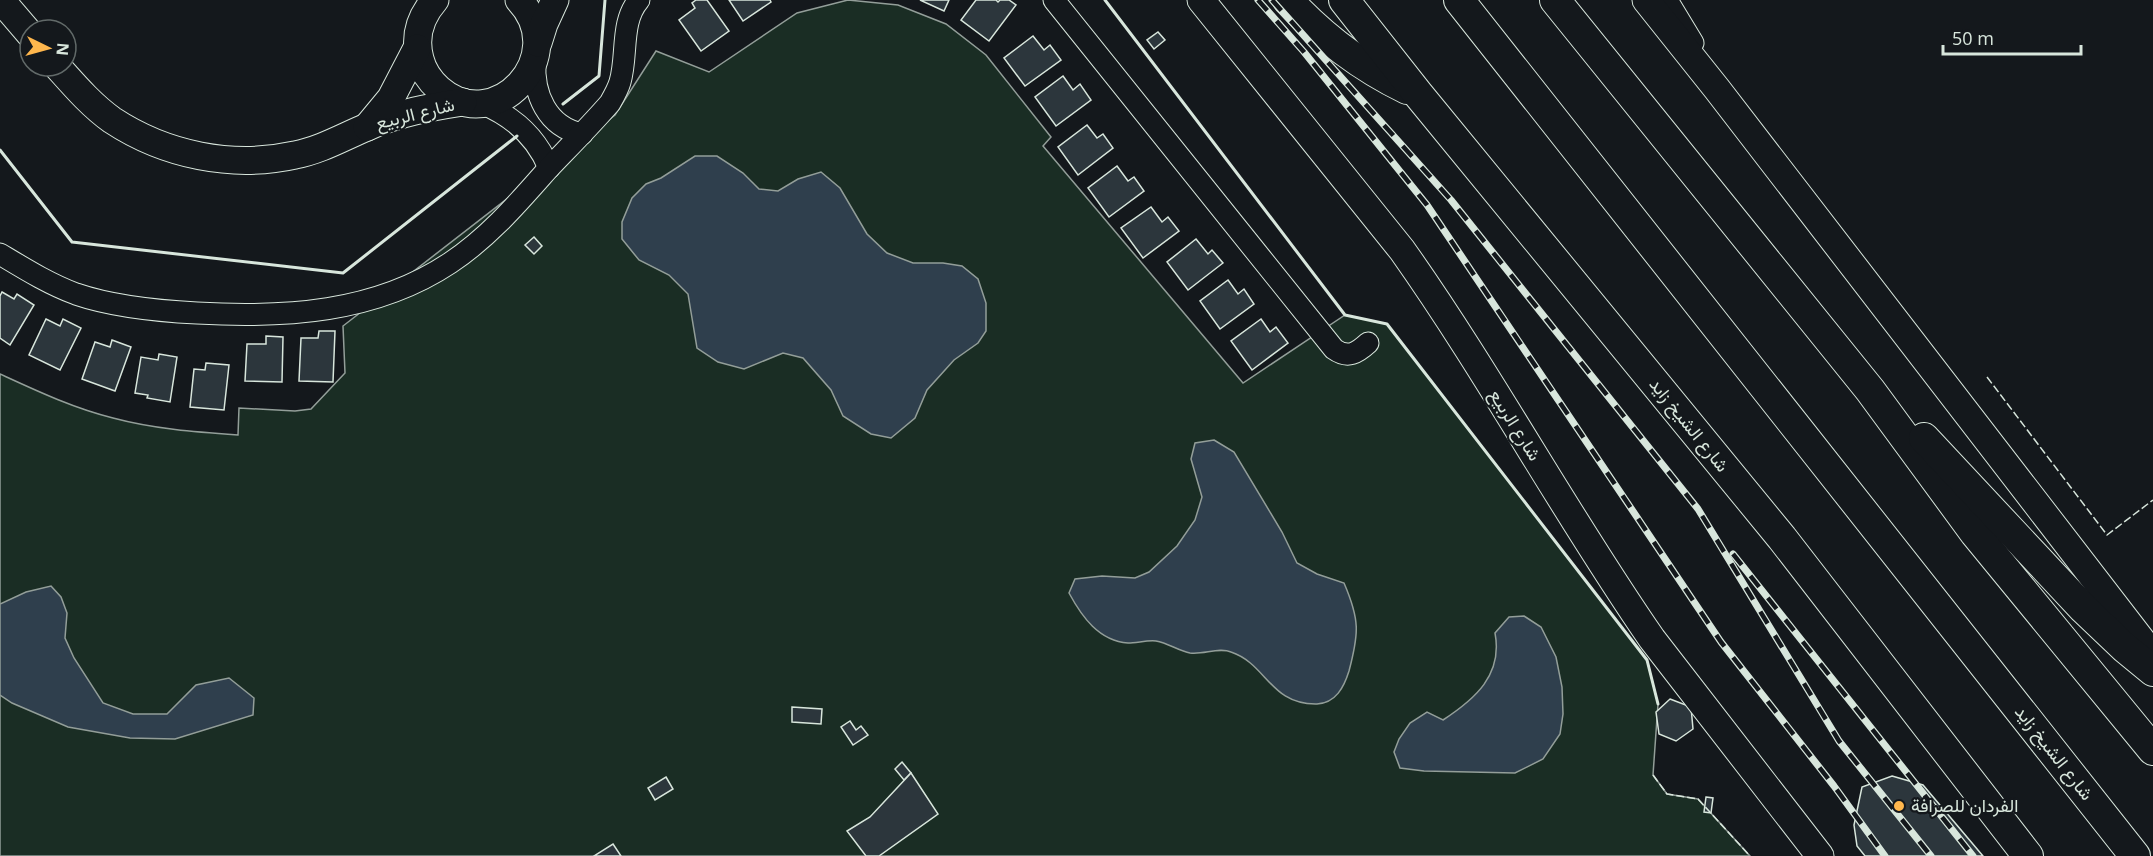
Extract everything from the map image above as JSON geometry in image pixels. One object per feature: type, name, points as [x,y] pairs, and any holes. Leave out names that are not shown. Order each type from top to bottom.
[{"type":"highway","points":[[1288,0],[1345,52],[1384,77],[1418,94]]},
{"type":"highway","name":"شارع الشيخ زايد","points":[[1344,0],[1418,94],[1782,538],[2028,856]]},
{"type":"highway","name":"شارع الشيخ زايد","points":[[1459,0],[2135,856]]},
{"type":"highway","points":[[1555,0],[1870,390],[1964,519],[2153,750]]},
{"type":"highway","points":[[1870,390],[1920,434],[2084,609],[2125,648],[2153,670]]},
{"type":"main road","points":[[1,0],[18,20]]},
{"type":"main road","name":"شارع الربيع","points":[[367,126],[391,98],[401,82],[417,48],[419,27],[427,9],[435,0]]},
{"type":"main road","points":[[519,0],[527,8],[535,25],[537,52]]},
{"type":"main road","points":[[537,52],[544,24],[555,0]]},
{"type":"main road","name":"شارع الربيع","points":[[1201,0],[1402,250],[1463,341],[1601,565],[1652,639],[1820,856]]},
{"type":"main road","points":[[1646,0],[2153,655]]},
{"type":"main road","points":[[417,48],[422,66],[432,82],[446,95],[472,103]]},
{"type":"main road","name":"شارع الربيع","points":[[68,78],[111,119],[145,139],[181,152],[219,160],[257,161],[295,155],[332,144],[367,126],[405,114],[499,99],[515,90],[527,77],[537,52]]},
{"type":"street","points":[[0,254],[45,281],[79,294],[161,311],[256,315],[296,314],[336,308],[375,298],[403,287],[448,264],[481,241],[610,103],[622,75],[628,20],[631,10],[639,0]]},
{"type":"street","points":[[1054,0],[1334,349],[1340,353],[1352,354],[1368,343]]},
{"type":"street","points":[[1667,0],[1699,53],[1717,89]]},
{"type":"street","points":[[537,52],[536,85],[545,108],[560,126],[582,134]]},
{"type":"street","points":[[472,103],[502,113],[521,127],[538,145],[549,168]]},
{"type":"street","points":[[521,127],[545,108]]},
{"type":"green space","points":[[848,0],[898,5],[946,24],[986,55],[1051,137],[1043,146],[1243,383],[1345,315],[1387,324],[1647,660],[1658,704],[1653,775],[1667,794],[1698,799],[1750,856],[0,856],[0,374],[55,399],[98,414],[175,430],[238,435],[239,408],[295,411],[311,409],[345,373],[343,326],[615,115],[656,51],[709,72],[797,13]]},
{"type":"water","points":[[695,156],[717,156],[743,173],[759,189],[778,191],[798,179],[821,172],[840,188],[867,234],[887,253],[913,263],[943,263],[962,266],[978,279],[986,303],[986,331],[978,343],[954,360],[927,390],[915,418],[891,438],[871,434],[843,416],[831,390],[803,358],[783,353],[744,369],[718,362],[697,348],[688,294],[669,275],[639,260],[622,239],[622,222],[632,198],[646,184],[661,178]]},
{"type":"water","points":[[1214,440],[1234,452],[1282,532],[1297,563],[1317,574],[1344,583],[1353,607],[1356,636],[1347,677],[1342,688],[1329,701],[1317,704],[1301,703],[1289,698],[1253,665],[1231,652],[1221,650],[1190,653],[1156,641],[1128,643],[1108,638],[1092,626],[1069,593],[1075,579],[1102,576],[1135,578],[1149,572],[1177,546],[1195,520],[1202,497],[1191,459],[1195,443]]},
{"type":"water","points":[[51,586],[61,597],[67,613],[65,638],[74,658],[103,703],[133,714],[167,714],[196,685],[229,678],[254,698],[253,715],[175,739],[130,738],[68,727],[12,703],[0,695],[0,604],[26,592]]},
{"type":"water","points":[[1524,616],[1541,627],[1556,657],[1562,687],[1563,714],[1560,734],[1543,759],[1515,773],[1424,771],[1400,768],[1394,752],[1399,739],[1410,723],[1427,712],[1443,720],[1476,694],[1484,684],[1495,661],[1495,633],[1509,617]]},
{"type":"building","points":[[696,0],[707,0],[729,31],[701,51],[679,20],[695,8],[692,3]]},
{"type":"building","points":[[729,0],[770,0],[771,2],[743,21]]},
{"type":"building","points":[[920,0],[949,0],[944,11]]},
{"type":"building","points":[[976,0],[996,0],[998,2],[1009,0],[1016,5],[989,41],[961,20]]},
{"type":"building","points":[[1158,32],[1165,40],[1154,49],[1147,40]]},
{"type":"building","points":[[1033,36],[1044,50],[1050,45],[1061,60],[1025,86],[1004,58]]},
{"type":"building","points":[[1063,76],[1073,90],[1080,84],[1091,100],[1056,126],[1035,97]]},
{"type":"building","points":[[1087,125],[1097,138],[1103,134],[1113,148],[1078,175],[1058,147]]},
{"type":"building","points":[[1117,166],[1128,181],[1134,177],[1144,191],[1109,217],[1088,188]]},
{"type":"building","points":[[1151,207],[1162,222],[1168,217],[1179,231],[1143,258],[1121,228]]},
{"type":"building","points":[[534,237],[542,246],[534,254],[525,245]]},
{"type":"building","points":[[1196,239],[1208,254],[1212,250],[1223,263],[1188,290],[1167,262]]},
{"type":"building","points":[[1228,280],[1238,294],[1244,289],[1254,304],[1220,329],[1200,301]]},
{"type":"building","points":[[2,292],[14,299],[17,294],[34,305],[10,345],[0,338],[0,296]]},
{"type":"building","points":[[46,319],[60,326],[63,319],[81,328],[60,370],[29,355]]},
{"type":"building","points":[[1261,319],[1270,332],[1276,327],[1288,343],[1252,370],[1231,341]]},
{"type":"building","points":[[319,331],[335,331],[333,382],[299,381],[301,338],[318,338]]},
{"type":"building","points":[[266,336],[283,337],[282,382],[245,381],[247,344],[266,344]]},
{"type":"building","points":[[112,340],[131,347],[115,391],[82,379],[95,342],[110,347]]},
{"type":"building","points":[[159,354],[177,357],[170,402],[147,398],[148,395],[135,393],[141,357],[158,360]]},
{"type":"building","points":[[206,363],[229,365],[224,410],[190,407],[194,369],[205,370]]},
{"type":"building","points":[[1670,699],[1691,707],[1693,729],[1676,741],[1659,734],[1656,712]]},
{"type":"building","points":[[792,707],[822,709],[821,724],[792,722]]},
{"type":"building","points":[[850,721],[856,730],[861,726],[868,735],[853,745],[841,727]]},
{"type":"building","points":[[902,762],[911,773],[904,780],[895,769]]},
{"type":"building","points":[[911,773],[938,814],[879,856],[866,856],[847,831],[870,817]]},
{"type":"building","name":"الفردان للصرافة","points":[[1892,776],[1923,785],[1983,856],[1865,856],[1857,846],[1854,825],[1862,787]]},
{"type":"building","points":[[666,777],[673,789],[655,800],[648,788]]},
{"type":"building","points":[[1706,797],[1713,798],[1711,813],[1704,812]]},
{"type":"building","points":[[613,844],[621,856],[594,856]]},
{"type":"railway","points":[[1258,0],[1304,52],[1427,205],[1721,642],[1834,786],[1885,856]]},
{"type":"railway","points":[[1272,0],[1451,200],[1698,509],[1839,741],[1931,856]]},
{"type":"railway","points":[[1733,554],[1973,856]]},
{"type":"fence","points":[[1987,377],[2107,535],[2153,500]]},
{"type":"fence","points":[[1653,775],[1667,794],[1698,799],[1750,856]]},
{"type":"wall","points":[[563,104],[599,76],[605,0]]},
{"type":"wall","points":[[1105,0],[1345,315],[1387,324],[1647,660],[1658,704]]},
{"type":"wall","points":[[0,150],[72,242],[343,273],[517,136]]},
{"type":"place","name":"الفردان للصرافة","points":[[1899,806]]}]
